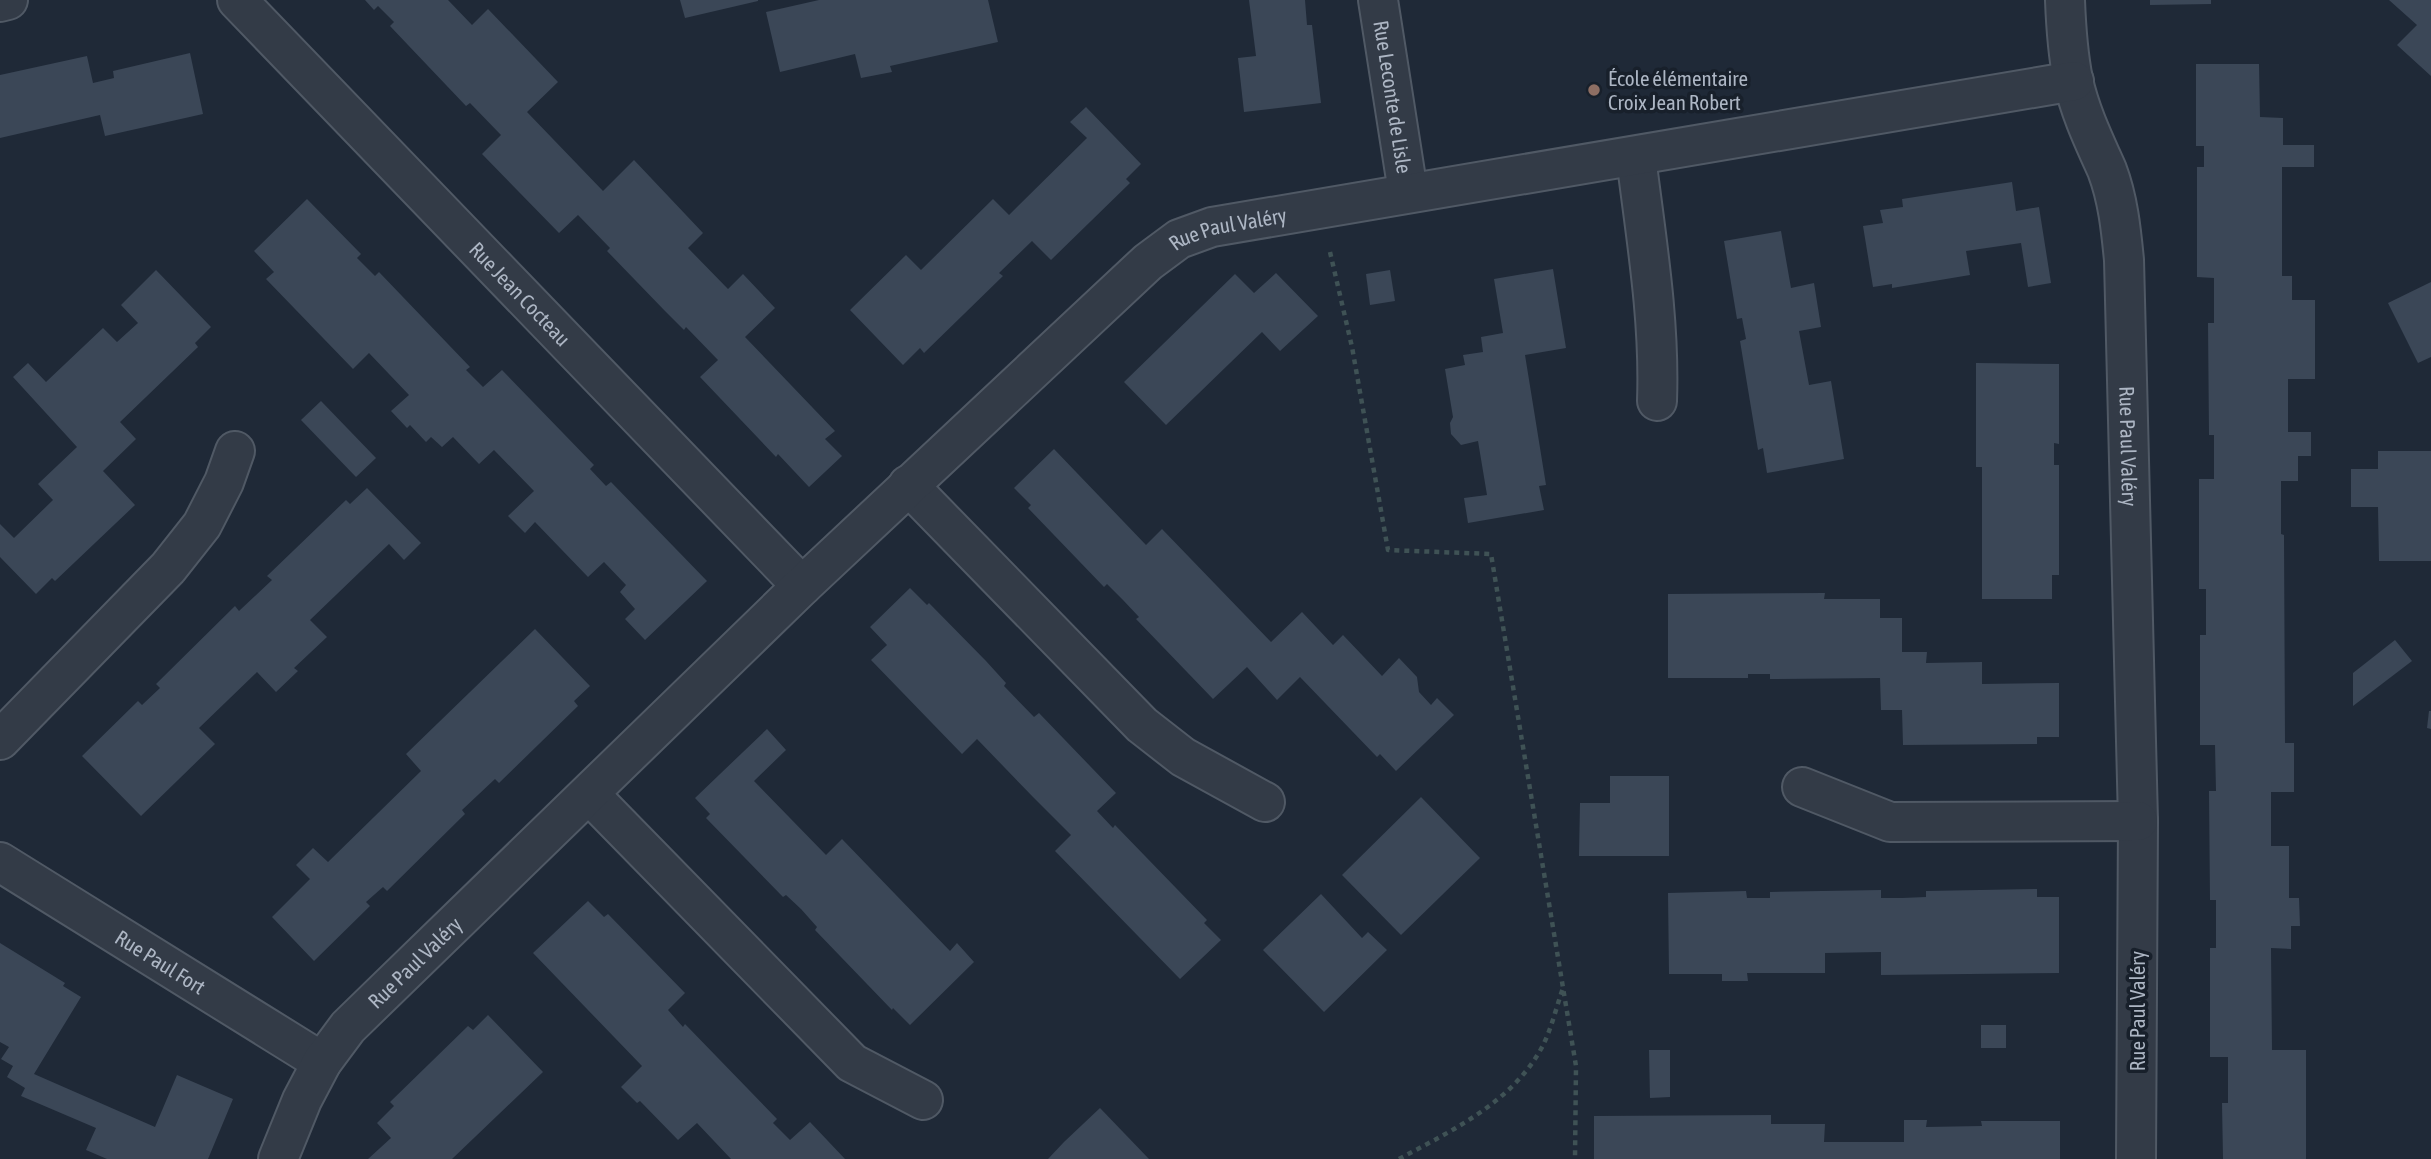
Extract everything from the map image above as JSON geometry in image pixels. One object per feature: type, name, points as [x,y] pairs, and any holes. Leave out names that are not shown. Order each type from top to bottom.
[{"type":"street","points":[[0,2],[8,0]]},
{"type":"street","name":"Rue Jean Cocteau","points":[[237,0],[802,586]]},
{"type":"street","name":"Rue Leconte de Lisle","points":[[1378,0],[1408,192]]},
{"type":"street","name":"Rue Paul Valéry","points":[[2065,0],[2066,31],[2074,82],[2090,135],[2107,172],[2116,203],[2124,260],[2138,821],[2136,1159]]},
{"type":"street","name":"Rue Paul Valéry","points":[[278,1159],[302,1100],[322,1062],[348,1027],[908,485],[1148,262],[1179,239],[1212,227],[1319,207],[1636,157],[2074,82]]},
{"type":"street","points":[[1636,157],[1657,332],[1657,401]]},
{"type":"street","points":[[0,740],[168,568],[202,526],[236,451]]},
{"type":"street","points":[[908,485],[1142,725],[1182,757],[1265,802]]},
{"type":"street","points":[[1802,787],[1890,822],[2138,821]]},
{"type":"street","points":[[589,793],[852,1063],[923,1100]]},
{"type":"street","name":"Rue Paul Fort","points":[[0,863],[322,1062]]},
{"type":"path","points":[[1319,207],[1352,347],[1388,550],[1491,554],[1576,1066],[1575,1159]]},
{"type":"path","points":[[1399,1159],[1477,1116],[1521,1077],[1541,1048],[1563,988]]},
{"type":"building","points":[[365,0],[448,0],[472,25],[488,9],[558,82],[527,112],[603,191],[634,160],[703,233],[688,248],[728,289],[743,274],[775,308],[745,337],[835,431],[825,439],[842,456],[809,487],[778,454],[776,457],[700,377],[718,360],[686,327],[684,330],[607,251],[610,248],[578,215],[559,233],[482,154],[501,135],[470,103],[466,106],[390,26],[394,22],[378,6],[374,10]]},
{"type":"building","points":[[680,0],[758,0],[758,1],[685,18]]},
{"type":"building","points":[[819,0],[988,0],[998,42],[890,66],[892,72],[861,78],[855,54],[780,72],[766,12]]},
{"type":"building","points":[[1249,0],[1305,0],[1307,25],[1312,25],[1321,103],[1244,112],[1238,58],[1256,56]]},
{"type":"building","points":[[2150,0],[2211,0],[2211,4],[2150,5]]},
{"type":"building","points":[[2389,0],[2431,0],[2431,76],[2397,45],[2417,25]]},
{"type":"building","points":[[190,53],[203,114],[105,136],[100,115],[0,138],[0,75],[87,56],[93,83],[114,78],[113,71]]},
{"type":"building","points":[[2196,64],[2259,64],[2260,117],[2283,118],[2283,145],[2314,145],[2314,167],[2282,167],[2282,276],[2292,276],[2292,300],[2315,300],[2315,379],[2288,379],[2288,432],[2311,432],[2311,456],[2298,456],[2298,481],[2281,481],[2281,534],[2284,535],[2285,743],[2294,743],[2294,792],[2271,792],[2271,846],[2289,846],[2289,898],[2299,898],[2300,926],[2291,926],[2291,949],[2271,948],[2272,1050],[2306,1050],[2306,1159],[2223,1159],[2222,1103],[2228,1103],[2228,1057],[2210,1057],[2210,948],[2216,948],[2216,900],[2210,900],[2209,791],[2216,791],[2215,745],[2200,745],[2200,635],[2206,635],[2206,589],[2199,589],[2199,479],[2214,479],[2214,435],[2209,435],[2208,323],[2214,323],[2214,278],[2197,277],[2197,167],[2204,167],[2204,146],[2196,146]]},
{"type":"building","points":[[1086,107],[1141,164],[1126,179],[1130,183],[1051,260],[1032,241],[999,273],[1003,276],[924,353],[920,348],[903,365],[850,310],[906,255],[921,270],[993,199],[1009,215],[1087,138],[1070,122]]},
{"type":"building","points":[[2012,182],[2016,211],[2039,207],[2051,283],[2028,287],[2021,243],[1966,251],[1970,275],[1892,288],[1892,284],[1873,287],[1863,226],[1883,223],[1880,210],[1903,207],[1902,199]]},
{"type":"building","points":[[307,199],[361,254],[357,258],[375,276],[379,272],[470,367],[466,370],[483,387],[502,370],[594,465],[590,469],[606,486],[611,482],[707,581],[645,640],[625,619],[635,609],[620,592],[626,585],[604,562],[588,577],[535,522],[525,533],[508,516],[534,491],[494,450],[479,464],[453,437],[442,447],[431,437],[426,442],[410,425],[407,428],[391,411],[409,395],[369,353],[353,369],[266,279],[274,272],[254,251]]},
{"type":"building","points":[[1781,231],[1791,288],[1814,283],[1821,327],[1799,331],[1809,385],[1831,381],[1844,459],[1767,473],[1763,448],[1758,450],[1740,341],[1746,339],[1742,318],[1737,319],[1724,241]]},
{"type":"building","points":[[1553,269],[1566,348],[1525,355],[1546,485],[1539,486],[1544,510],[1468,523],[1464,498],[1487,495],[1478,441],[1461,445],[1451,434],[1450,423],[1453,417],[1445,369],[1465,365],[1463,355],[1483,352],[1481,337],[1503,333],[1494,279]]},
{"type":"building","points":[[156,270],[211,327],[195,343],[198,347],[120,422],[136,439],[103,471],[135,505],[55,581],[52,578],[36,594],[0,557],[0,524],[14,538],[53,500],[38,484],[77,447],[13,377],[28,363],[46,382],[103,328],[117,342],[138,323],[121,305]]},
{"type":"building","points":[[1390,270],[1395,301],[1370,305],[1366,274]]},
{"type":"building","points":[[1276,273],[1318,316],[1280,351],[1262,332],[1166,425],[1124,382],[1235,274],[1254,293]]},
{"type":"building","points":[[2431,282],[2431,357],[2418,363],[2388,303]]},
{"type":"building","points":[[1976,363],[2059,364],[2059,444],[2054,443],[2054,465],[2059,465],[2059,575],[2052,575],[2052,599],[1982,599],[1982,467],[1976,467]]},
{"type":"building","points":[[321,401],[376,458],[356,477],[301,420]]},
{"type":"building","points":[[1054,449],[1146,545],[1162,529],[1271,642],[1302,612],[1333,645],[1343,635],[1382,676],[1399,658],[1417,677],[1419,692],[1431,705],[1437,698],[1454,715],[1396,771],[1380,754],[1377,757],[1300,677],[1277,700],[1247,667],[1213,699],[1136,619],[1139,617],[1123,600],[1107,584],[1104,587],[1028,508],[1031,505],[1014,488]]},
{"type":"building","points":[[2378,451],[2431,451],[2431,561],[2379,561],[2378,507],[2351,507],[2351,469],[2378,469]]},
{"type":"building","points":[[367,488],[421,543],[404,560],[389,544],[310,620],[327,637],[294,668],[298,671],[276,692],[257,672],[199,728],[215,744],[141,816],[82,756],[138,701],[142,705],[160,688],[156,684],[235,606],[239,611],[272,580],[267,576],[346,500],[350,504]]},
{"type":"building","points":[[910,588],[927,605],[929,603],[986,661],[1006,683],[1004,686],[1034,717],[1039,713],[1116,793],[1097,811],[1113,828],[1115,825],[1207,920],[1204,923],[1221,940],[1180,979],[1055,851],[1071,835],[977,739],[962,754],[871,660],[887,645],[870,627]]},
{"type":"building","points":[[1825,593],[1824,599],[1880,599],[1880,618],[1902,618],[1902,652],[1927,652],[1926,663],[1982,662],[1982,684],[2059,683],[2059,737],[2037,737],[2037,744],[1903,745],[1902,710],[1881,710],[1880,678],[1770,679],[1770,674],[1748,674],[1748,678],[1668,678],[1668,594]]},
{"type":"building","points":[[535,629],[590,686],[574,701],[578,706],[499,783],[495,779],[462,810],[465,814],[387,891],[383,887],[366,902],[370,906],[314,961],[272,917],[310,879],[296,865],[313,848],[328,862],[421,771],[406,754]]},
{"type":"building","points":[[2395,640],[2412,661],[2353,706],[2353,673]]},
{"type":"building","points":[[2431,711],[2431,729],[2427,728]]},
{"type":"building","points":[[767,729],[786,750],[754,781],[826,855],[842,839],[950,951],[957,943],[974,962],[910,1025],[893,1008],[892,1010],[815,930],[817,927],[801,909],[786,895],[783,897],[706,818],[710,814],[695,798]]},
{"type":"building","points":[[1610,776],[1669,776],[1669,856],[1579,856],[1580,803],[1610,803]]},
{"type":"building","points":[[1421,797],[1480,858],[1401,935],[1342,875]]},
{"type":"building","points":[[2037,889],[2037,897],[2059,897],[2059,973],[1881,975],[1881,952],[1825,953],[1825,973],[1747,973],[1748,981],[1722,981],[1722,974],[1669,974],[1668,893],[1746,891],[1747,898],[1770,898],[1770,892],[1881,890],[1881,898],[1902,898],[1926,897],[1926,891]]},
{"type":"building","points":[[1321,894],[1362,938],[1368,932],[1387,950],[1324,1012],[1263,950]]},
{"type":"building","points":[[588,901],[604,917],[608,914],[685,993],[668,1010],[683,1027],[685,1024],[777,1119],[773,1123],[790,1140],[810,1122],[845,1159],[731,1159],[697,1123],[678,1140],[640,1101],[637,1103],[621,1087],[642,1066],[533,953]]},
{"type":"building","points":[[0,943],[65,983],[63,986],[81,997],[34,1074],[155,1127],[177,1075],[233,1099],[208,1159],[107,1159],[86,1150],[96,1128],[21,1096],[25,1088],[7,1077],[13,1066],[1,1059],[9,1047],[0,1042]]},
{"type":"building","points":[[488,1015],[543,1072],[452,1159],[368,1159],[391,1138],[377,1123],[394,1106],[390,1102],[468,1026],[473,1030]]},
{"type":"building","points":[[1981,1025],[2006,1025],[2006,1048],[1981,1048]]},
{"type":"building","points":[[1649,1050],[1670,1050],[1670,1097],[1650,1098]]},
{"type":"building","points":[[1100,1108],[1149,1159],[1048,1159],[1064,1142]]},
{"type":"building","points":[[1771,1115],[1771,1124],[1825,1124],[1824,1142],[1904,1142],[1904,1120],[1927,1120],[1926,1127],[1982,1126],[1981,1121],[2060,1121],[2060,1159],[1594,1159],[1594,1116]]},
{"type":"place","name":"École élémentaire Croix Jean Robert","points":[[1594,90]]}]
